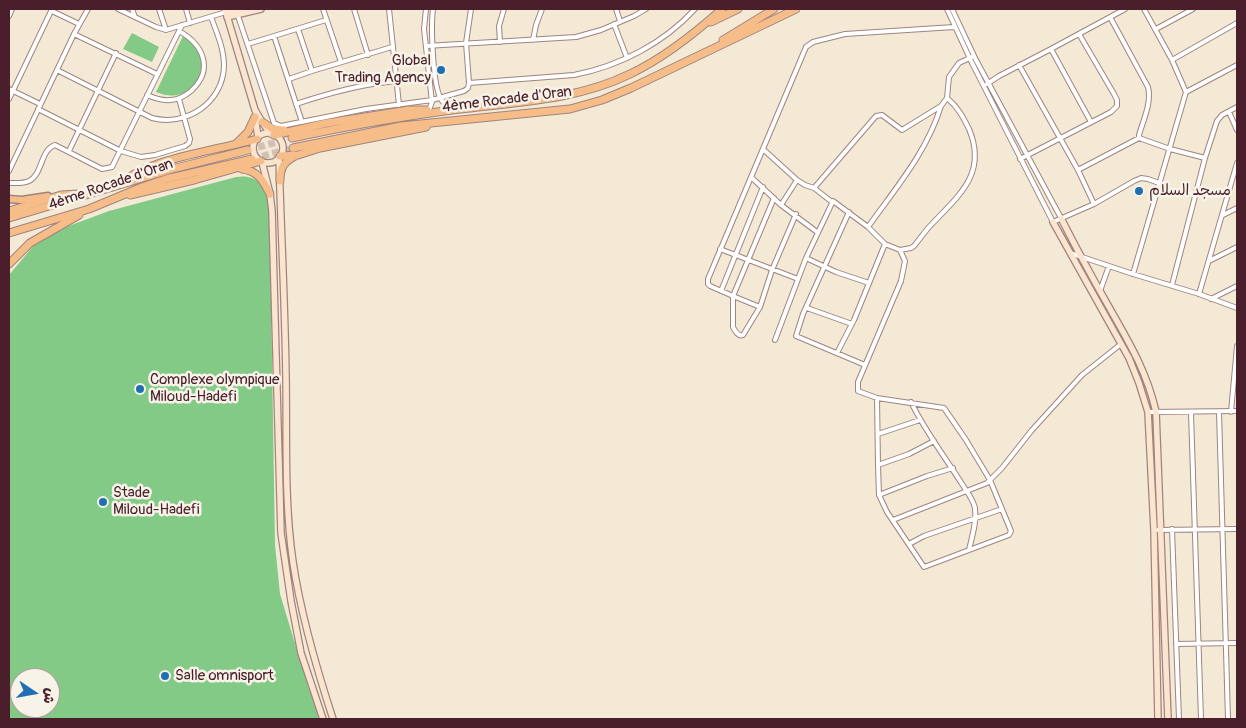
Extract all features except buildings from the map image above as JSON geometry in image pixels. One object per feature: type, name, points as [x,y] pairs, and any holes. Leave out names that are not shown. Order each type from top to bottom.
[{"type":"highway","name":"4ème Rocade d'Oran","points":[[292,138],[416,115],[551,98],[584,91],[614,81],[651,64],[703,26],[722,9]]},
{"type":"highway","points":[[703,26],[738,9]]},
{"type":"highway","points":[[702,54],[774,9]]},
{"type":"highway","name":"4ème Rocade d'Oran","points":[[293,148],[401,126],[570,108],[620,93],[796,9]]},
{"type":"highway","points":[[273,134],[409,110],[472,108]]},
{"type":"highway","points":[[233,146],[246,135],[255,113]]},
{"type":"highway","points":[[279,157],[456,121]]},
{"type":"highway","points":[[262,122],[273,129],[294,130]]},
{"type":"highway","points":[[120,184],[134,173],[164,162],[233,146],[257,138]]},
{"type":"highway","name":"4ème Rocade d'Oran","points":[[9,218],[176,168],[248,150]]},
{"type":"highway","points":[[280,181],[282,167],[288,160],[298,154]]},
{"type":"highway","name":"4ème Rocade d'Oran","points":[[9,233],[89,209],[166,179],[252,159]]},
{"type":"highway","points":[[117,198],[262,162]]},
{"type":"highway","points":[[236,169],[256,173],[270,194]]},
{"type":"highway","points":[[9,199],[22,200],[87,194]]},
{"type":"highway","points":[[9,211],[61,195]]},
{"type":"highway","points":[[9,264],[30,243],[89,209]]},
{"type":"main road","points":[[261,9],[221,14],[255,113],[257,138],[253,151],[255,156],[262,162],[270,194],[273,242],[280,525],[304,665],[323,719]]},
{"type":"main road","points":[[255,113],[281,142],[282,147],[279,157],[286,347],[288,508],[301,612],[314,661],[334,719]]},
{"type":"main road","points":[[257,138],[264,134],[273,134]]},
{"type":"main road","points":[[262,162],[271,162],[279,157]]},
{"type":"main road","points":[[1061,218],[1142,367],[1156,412],[1168,719]]},
{"type":"main road","points":[[1053,222],[1121,344],[1135,372],[1148,412],[1154,530],[1158,719]]},
{"type":"main road","points":[[294,615],[301,612]]},
{"type":"street","points":[[9,16],[12,9]]},
{"type":"street","points":[[9,99],[11,90],[51,9],[80,24]]},
{"type":"street","points":[[9,171],[74,34],[88,9]]},
{"type":"street","points":[[118,9],[166,30],[221,14]]},
{"type":"street","points":[[132,9],[134,17]]},
{"type":"street","points":[[159,9],[166,30]]},
{"type":"street","points":[[186,9],[190,23]]},
{"type":"street","points":[[213,9],[221,14]]},
{"type":"street","points":[[323,9],[341,62]]},
{"type":"street","points":[[360,9],[354,9],[368,54]]},
{"type":"street","points":[[388,9],[400,105]]},
{"type":"street","points":[[426,9],[424,29],[432,100],[429,110]]},
{"type":"street","points":[[433,9],[433,46],[439,98],[444,103],[458,107]]},
{"type":"street","points":[[238,11],[274,123],[281,126],[366,109],[432,100],[464,91],[468,88],[469,83],[466,44],[471,9]]},
{"type":"street","points":[[500,42],[500,26],[504,9]]},
{"type":"street","points":[[533,40],[542,9]]},
{"type":"street","points":[[616,9],[620,21]]},
{"type":"street","points":[[426,46],[576,37],[614,24],[646,9]]},
{"type":"street","points":[[469,83],[574,75],[601,68],[627,58],[670,33],[695,9]]},
{"type":"street","points":[[947,9],[954,27],[1028,156],[1061,218]]},
{"type":"street","points":[[952,9],[972,57]]},
{"type":"street","points":[[986,84],[1125,9]]},
{"type":"street","points":[[1133,274],[1186,92],[1172,60],[1144,9]]},
{"type":"street","points":[[1156,29],[1193,9]]},
{"type":"street","points":[[57,70],[152,118],[165,121],[184,118],[207,104],[216,93],[222,80],[224,67],[221,14]]},
{"type":"street","points":[[1110,17],[1150,93],[1138,135],[1140,138]]},
{"type":"street","points":[[248,44],[326,20]]},
{"type":"street","points":[[1172,60],[1237,23]]},
{"type":"street","points":[[614,24],[627,58]]},
{"type":"street","points":[[9,183],[31,180],[36,175],[50,147],[57,145],[105,170],[112,167],[182,25]]},
{"type":"street","points":[[760,308],[708,284],[708,279],[764,150],[804,50],[809,45],[827,38],[846,34],[954,27]]},
{"type":"street","points":[[298,29],[312,71]]},
{"type":"street","points":[[147,95],[168,101],[179,99],[196,86],[201,78],[204,63],[202,55],[196,43],[179,31]]},
{"type":"street","points":[[74,34],[157,74]]},
{"type":"street","points":[[1020,159],[1091,122],[1117,106],[1117,100],[1079,34]]},
{"type":"street","points":[[274,36],[302,122]]},
{"type":"street","points":[[289,79],[392,47]]},
{"type":"street","points":[[1051,49],[1091,122]]},
{"type":"street","points":[[69,151],[116,53]]},
{"type":"street","points":[[868,227],[918,157],[936,123],[941,106],[947,98],[949,77],[959,63],[972,57]]},
{"type":"street","points":[[1020,65],[1078,170],[1094,204]]},
{"type":"street","points":[[1186,92],[1237,65]]},
{"type":"street","points":[[296,104],[367,84],[396,81]]},
{"type":"street","points":[[986,84],[1020,159],[1053,222],[1094,204],[1134,180],[1141,178],[1160,182]]},
{"type":"street","points":[[11,90],[79,129],[121,150],[144,157],[185,146],[189,143],[190,138],[179,99]]},
{"type":"street","points":[[764,150],[797,180],[814,188],[849,212],[885,244],[900,250],[912,248],[967,184],[974,166],[975,150],[972,136],[956,106],[947,98]]},
{"type":"street","points":[[814,188],[876,116],[882,115],[902,130],[941,106]]},
{"type":"street","points":[[1172,286],[1205,158],[1217,121],[1222,115],[1237,107]]},
{"type":"street","points":[[1229,112],[1237,130]]},
{"type":"street","points":[[1078,170],[1140,138],[1170,149],[1205,158]]},
{"type":"street","points":[[1199,294],[1237,163]]},
{"type":"street","points":[[751,177],[781,205],[796,214],[817,232]]},
{"type":"street","points":[[1232,180],[1237,178]]},
{"type":"street","points":[[781,205],[797,180]]},
{"type":"street","points":[[721,291],[763,187]]},
{"type":"street","points":[[774,198],[733,296],[733,327],[739,335],[743,335],[760,308],[772,270],[796,214]]},
{"type":"street","points":[[775,340],[806,258],[832,202]]},
{"type":"street","points":[[1223,215],[1237,208]]},
{"type":"street","points":[[849,212],[824,266],[796,336],[865,365]]},
{"type":"street","points":[[837,353],[852,324],[885,244]]},
{"type":"street","points":[[1209,260],[1237,247]]},
{"type":"street","points":[[720,250],[798,279]]},
{"type":"street","points":[[877,398],[879,495],[924,568],[1008,535],[1011,531],[990,480],[944,408],[877,398],[858,391],[858,382],[901,281],[905,261],[900,250]]},
{"type":"street","points":[[1070,253],[1237,308]]},
{"type":"street","points":[[806,258],[836,272],[869,283]]},
{"type":"street","points":[[1100,291],[1109,266]]},
{"type":"street","points":[[1211,299],[1236,287]]},
{"type":"street","points":[[807,308],[852,324]]},
{"type":"street","points":[[893,520],[987,483],[1082,375],[1121,344]]},
{"type":"street","points":[[1231,412],[1237,346]]},
{"type":"street","points":[[911,402],[920,420],[975,505],[976,518],[969,550]]},
{"type":"street","points":[[1148,412],[1237,411]]},
{"type":"street","points":[[1219,412],[1228,719]]},
{"type":"street","points":[[1191,413],[1201,719]]},
{"type":"street","points":[[878,434],[920,420]]},
{"type":"street","points":[[878,465],[909,454],[934,441]]},
{"type":"street","points":[[879,495],[952,468]]},
{"type":"street","points":[[909,544],[924,536],[1002,509]]},
{"type":"street","points":[[1154,530],[1237,528]]},
{"type":"street","points":[[1172,529],[1179,719]]},
{"type":"street","points":[[1176,644],[1237,643]]},
{"type":"green space","points":[[132,33],[159,47],[152,62],[123,49]]},
{"type":"green space","points":[[184,34],[195,45],[200,57],[201,69],[198,80],[182,94],[170,95],[156,92]]},
{"type":"green space","name":"Complexe olympique Miloud-Hadefi","points":[[236,177],[256,180],[266,193],[270,219],[275,545],[280,594],[320,719],[9,719],[9,275],[35,244],[66,227],[109,211]]},
{"type":"tunnel","points":[[248,150],[292,138]]},
{"type":"tunnel","points":[[252,159],[293,148]]},
{"type":"place","name":"Global Trading Agency","points":[[441,70]]},
{"type":"place","name":"مسجد السلام","points":[[1139,191]]},
{"type":"place","name":"Complexe olympique Miloud-Hadefi","points":[[140,389]]},
{"type":"place","name":"Stade Miloud-Hadefi","points":[[103,502]]},
{"type":"place","name":"Salle omnisport","points":[[165,676]]}]
